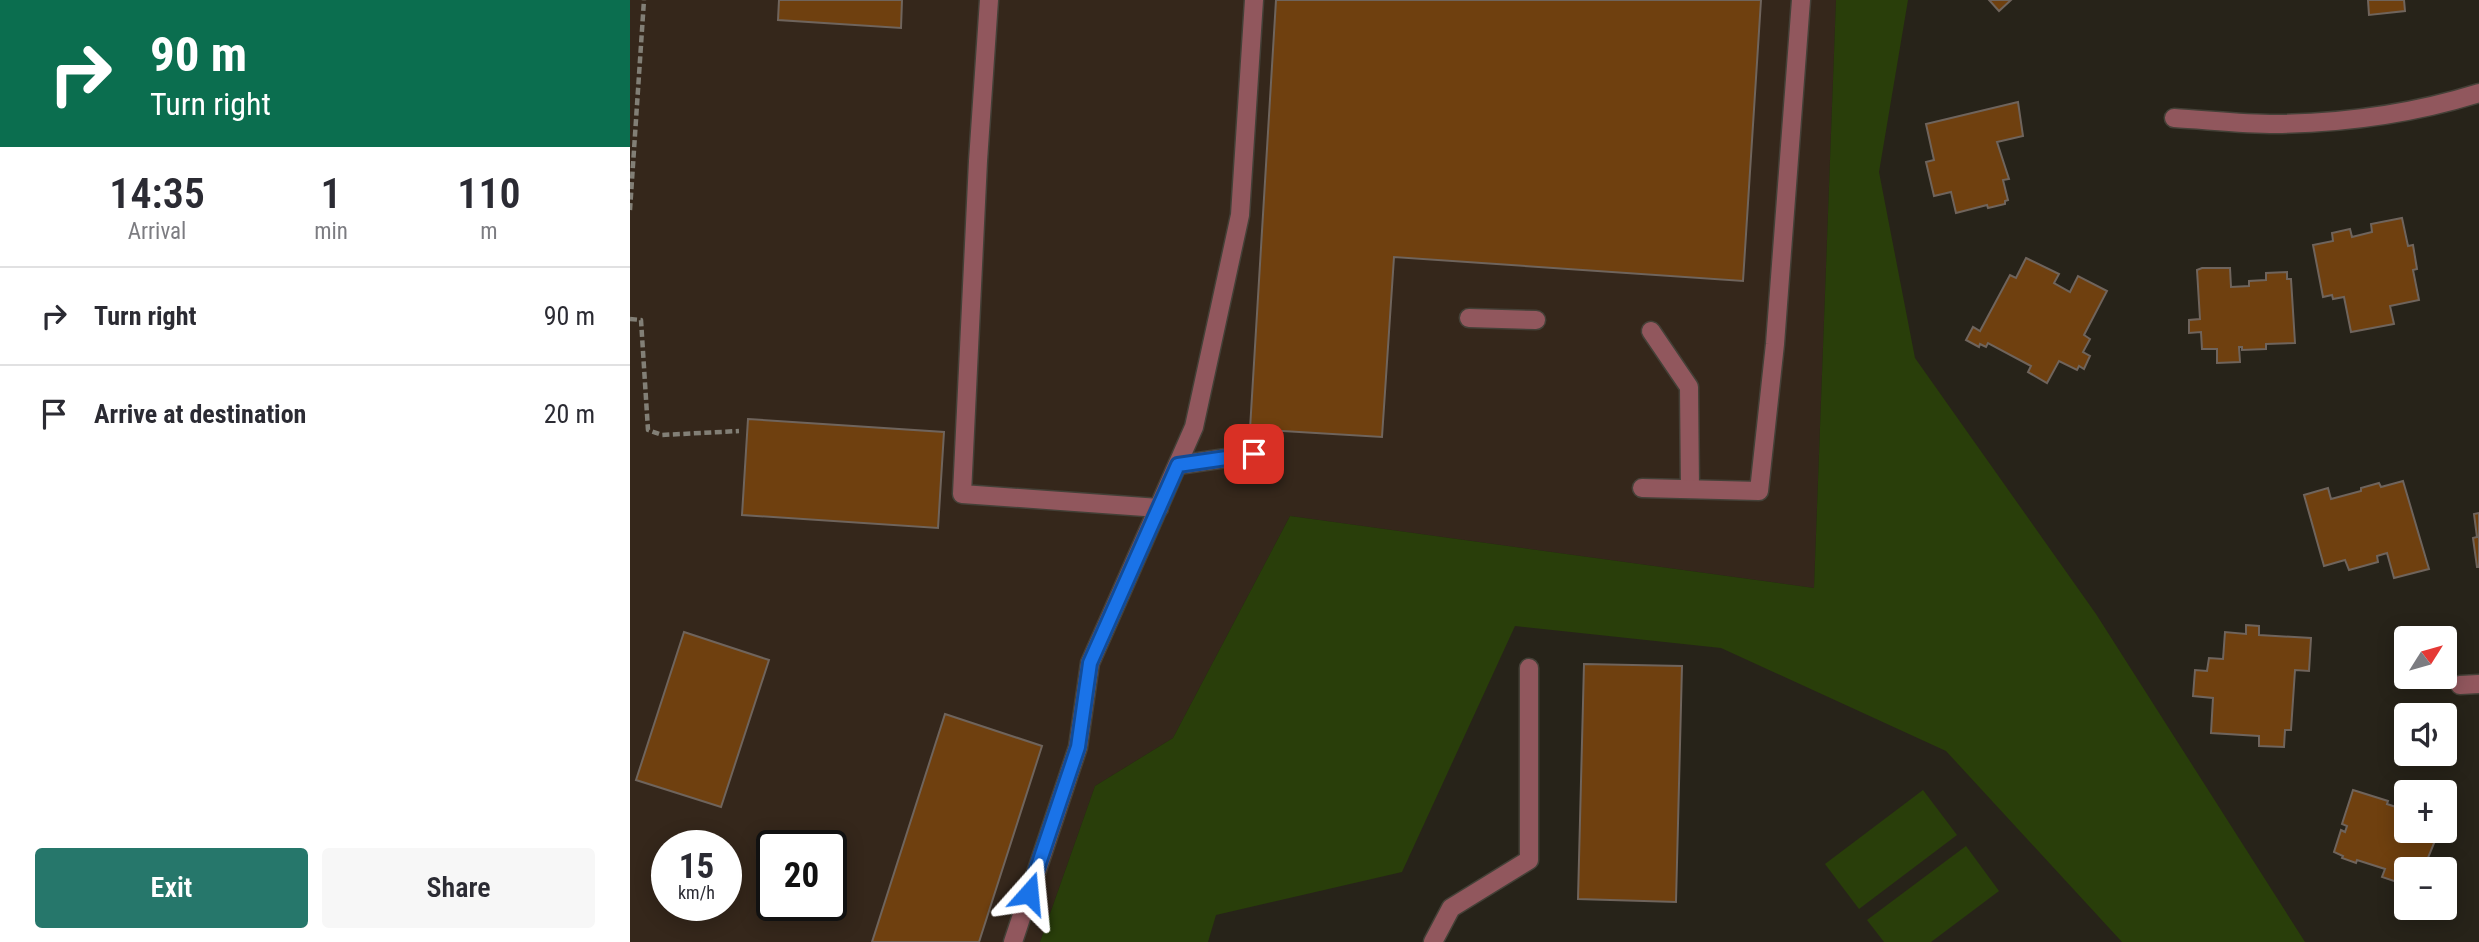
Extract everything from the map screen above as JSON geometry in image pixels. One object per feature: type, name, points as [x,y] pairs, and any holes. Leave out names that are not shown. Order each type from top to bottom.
[{"type":"street","points":[[989,0],[978,161],[962,494],[1159,508]]},
{"type":"street","points":[[1013,942],[1078,747],[1090,663],[1194,427],[1240,215],[1254,0]]},
{"type":"street","points":[[1642,488],[1759,491],[1775,344],[1801,0]]},
{"type":"street","points":[[2174,118],[2276,124],[2365,118],[2479,93]]},
{"type":"street","points":[[1469,318],[1536,320]]},
{"type":"street","points":[[1651,331],[1689,387],[1690,489]]},
{"type":"street","points":[[1178,465],[1254,454]]},
{"type":"street","points":[[1433,942],[1451,908],[1529,860],[1529,668]]},
{"type":"street","points":[[2460,684],[2479,684]]},
{"type":"path","points":[[630,211],[644,0]]},
{"type":"path","points":[[630,319],[641,320],[648,430],[662,435],[739,431]]},
{"type":"shaded area","points":[[630,0],[1836,0],[1814,588],[1290,516],[1173,738],[1095,786],[1040,942],[630,942]]},
{"type":"green space","points":[[1836,0],[1908,0],[1879,172],[1915,358],[2096,614],[2305,942],[2122,942],[1946,751],[1721,648],[1515,626],[1402,872],[1216,915],[1208,942],[1040,942],[1095,786],[1173,738],[1290,516],[1814,588]]},
{"type":"green space","points":[[1923,790],[1957,835],[1859,909],[1825,864]]},
{"type":"green space","points":[[1966,846],[1999,891],[1931,942],[1884,942],[1867,920]]},
{"type":"building","points":[[779,0],[902,0],[901,28],[778,20]]},
{"type":"building","points":[[1276,0],[1761,0],[1743,281],[1394,257],[1382,437],[1250,429]]},
{"type":"building","points":[[1989,0],[2011,0],[1999,11]]},
{"type":"building","points":[[2368,0],[2404,0],[2405,11],[2369,15]]},
{"type":"building","points":[[2018,102],[2023,136],[1997,142],[2009,179],[2003,180],[2008,200],[2005,204],[1988,208],[1987,205],[1956,213],[1951,192],[1934,196],[1926,162],[1934,160],[1926,124]]},
{"type":"building","points":[[2402,218],[2408,246],[2413,245],[2417,269],[2413,270],[2419,300],[2390,306],[2394,324],[2351,332],[2344,297],[2323,297],[2313,245],[2333,241],[2332,233],[2350,229],[2352,237],[2372,232],[2371,224]]},
{"type":"building","points":[[2026,258],[2059,274],[2054,283],[2070,292],[2078,276],[2107,291],[2084,335],[2090,339],[2083,352],[2090,356],[2084,369],[2079,366],[2077,370],[2059,361],[2047,383],[2028,372],[2031,366],[1988,343],[1986,347],[1980,344],[1979,347],[1966,340],[1973,327],[1980,331],[2010,275],[2016,278]]},
{"type":"building","points":[[2230,268],[2231,287],[2249,286],[2249,281],[2266,280],[2266,273],[2287,272],[2287,279],[2291,279],[2295,343],[2266,344],[2266,349],[2242,350],[2242,347],[2239,347],[2240,362],[2217,363],[2217,349],[2202,349],[2201,332],[2189,333],[2189,320],[2200,319],[2197,270]]},
{"type":"building","points":[[748,419],[944,432],[938,528],[742,515]]},
{"type":"building","points":[[2403,481],[2429,569],[2394,578],[2387,553],[2377,556],[2378,562],[2349,570],[2345,560],[2324,566],[2304,495],[2328,488],[2331,499],[2379,483],[2381,487]]},
{"type":"building","points":[[2479,513],[2477,567],[2473,538],[2477,537],[2474,514]]},
{"type":"building","points":[[2246,625],[2259,626],[2259,635],[2311,638],[2309,671],[2295,670],[2291,730],[2285,730],[2284,747],[2259,746],[2259,736],[2211,733],[2213,698],[2193,696],[2195,670],[2207,671],[2209,658],[2223,659],[2225,632],[2246,634]]},
{"type":"building","points":[[684,632],[769,660],[721,807],[636,780]]},
{"type":"building","points":[[1584,664],[1682,666],[1676,902],[1578,899]]},
{"type":"building","points":[[945,714],[1042,746],[979,942],[872,942]]},
{"type":"building","points":[[2353,790],[2388,801],[2387,804],[2394,806],[2394,843],[2434,843],[2428,857],[2394,857],[2394,881],[2382,877],[2385,869],[2357,860],[2356,863],[2334,852],[2341,830],[2345,832],[2347,826],[2342,824]]},
{"type":"route","points":[[1029,893],[1078,747],[1090,663],[1178,465],[1254,454]]}]
